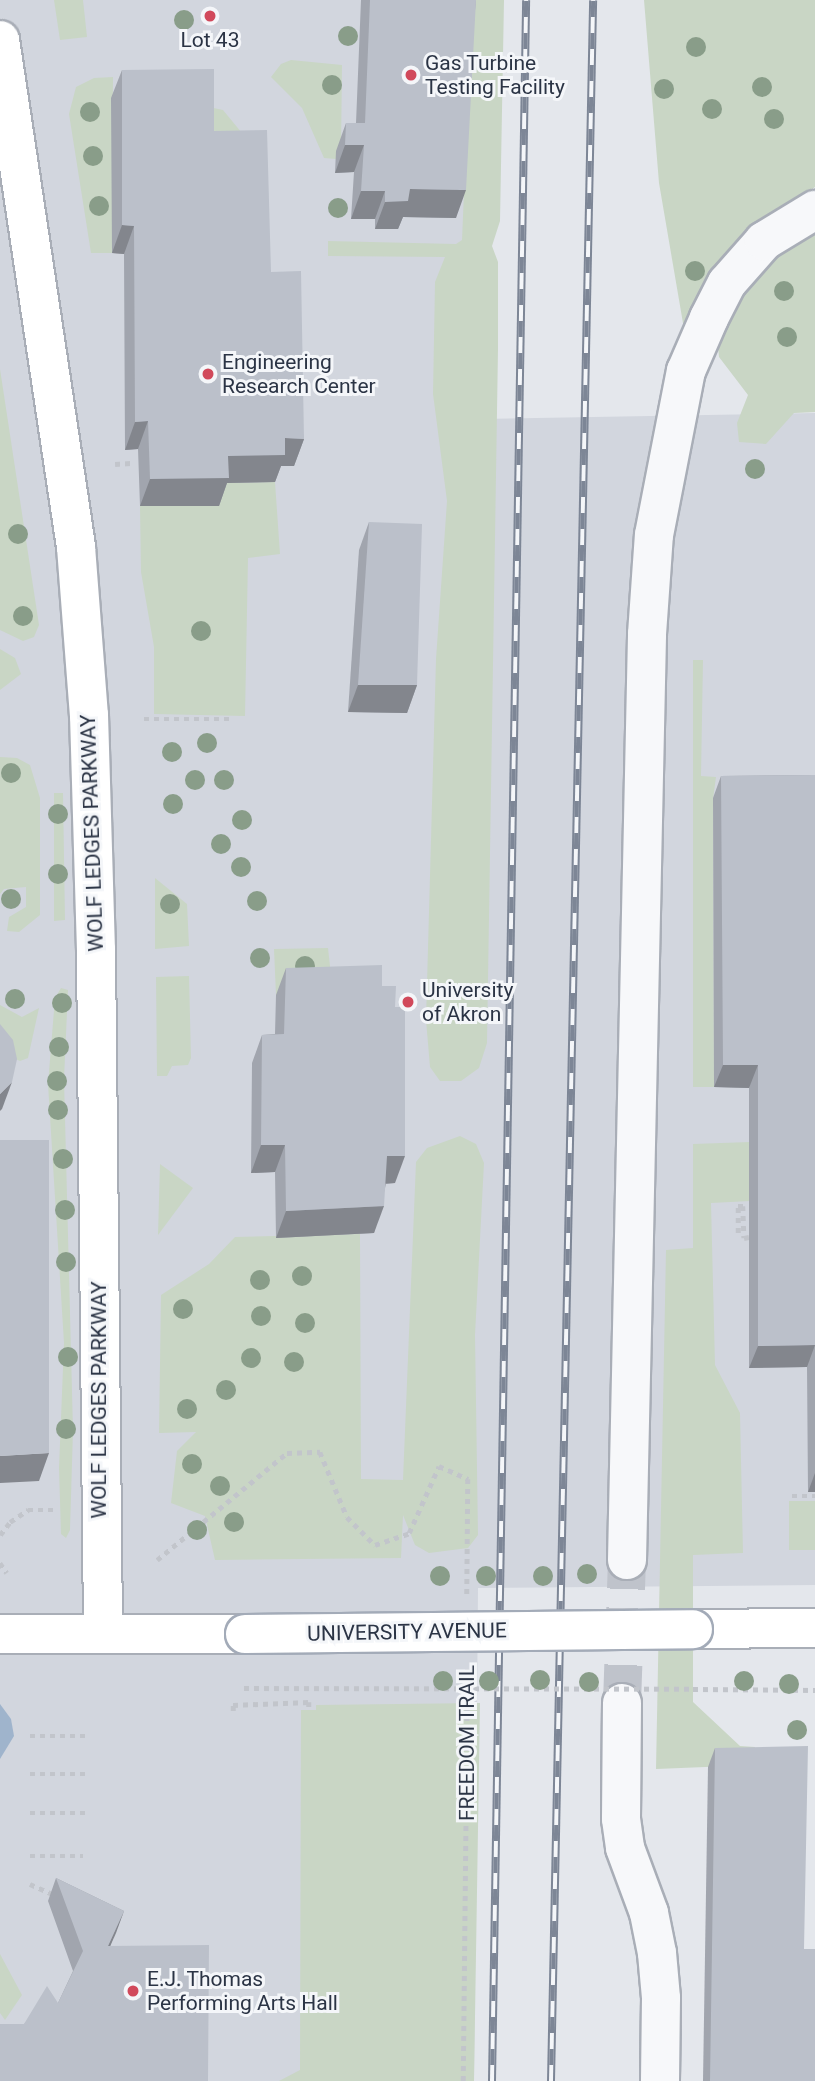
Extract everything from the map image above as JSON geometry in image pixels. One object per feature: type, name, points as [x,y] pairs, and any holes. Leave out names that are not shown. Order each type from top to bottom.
[{"type":"main road","name":"WOLF LEDGES PARKWAY","points":[[0,40],[76,547],[89,715],[95,894],[103,1632]]},
{"type":"main road","name":"UNIVERSITY AVENUE","points":[[0,1634],[815,1628]]},
{"type":"lane","points":[[627,1560],[647,634],[654,535],[683,384],[709,318],[727,283],[764,242],[815,210]]},
{"type":"lane","points":[[622,1703],[621,1819],[625,1848],[649,1913],[657,1953],[662,1998],[660,2081]]},
{"type":"path","points":[[115,464],[131,463]]},
{"type":"path","points":[[144,719],[232,719]]},
{"type":"path","points":[[738,1233],[738,1206],[743,1206],[744,1238],[749,1237]]},
{"type":"path","points":[[157,1560],[287,1453],[320,1452],[347,1517],[375,1545],[409,1533],[439,1466],[468,1479],[467,1601]]},
{"type":"path","points":[[792,1496],[815,1496]]},
{"type":"path","points":[[0,1535],[10,1522],[28,1510],[53,1510]]},
{"type":"path","points":[[0,1563],[8,1573]]},
{"type":"path","name":"FREEDOM TRAIL","points":[[463,2081],[467,1655]]},
{"type":"path","points":[[244,1688],[815,1690]]},
{"type":"path","points":[[233,1712],[233,1705],[309,1702],[309,1710]]},
{"type":"path","points":[[30,1737],[86,1736]]},
{"type":"path","points":[[30,1774],[86,1774]]},
{"type":"path","points":[[30,1813],[85,1813]]},
{"type":"path","points":[[30,1856],[83,1856]]},
{"type":"path","points":[[30,1884],[69,1901]]},
{"type":"shaded area","name":"University of Akron","points":[[0,0],[493,0],[478,419],[815,413],[815,1585],[478,1588],[474,2081],[0,2081]]},
{"type":"green space","points":[[54,0],[83,0],[87,37],[60,40]]},
{"type":"green space","points":[[472,0],[504,0],[500,221],[492,246],[498,262],[498,349],[487,1043],[479,1068],[461,1081],[440,1081],[430,1067],[426,1020],[436,659],[447,501],[433,394],[435,282],[445,257],[328,256],[328,241],[456,244],[462,240]]},
{"type":"green space","points":[[644,0],[815,0],[815,187],[758,226],[684,329],[659,183]]},
{"type":"green space","points":[[291,60],[342,65],[341,151],[336,159],[324,158],[302,108],[271,77],[281,64]]},
{"type":"green space","points":[[113,77],[112,253],[91,253],[69,114],[76,87],[94,78]]},
{"type":"green space","points":[[204,106],[223,110],[251,144],[204,158]]},
{"type":"green space","points":[[815,225],[815,412],[794,413],[766,444],[739,442],[737,423],[748,395],[719,357],[716,326],[743,281]]},
{"type":"green space","points":[[0,369],[39,625],[34,637],[23,641],[0,630]]},
{"type":"green space","points":[[275,482],[280,554],[248,558],[245,716],[154,714],[154,647],[141,572],[140,506],[218,506],[218,483]]},
{"type":"green space","points":[[0,649],[15,658],[21,674],[0,690]]},
{"type":"green space","points":[[693,660],[703,660],[701,776],[716,777],[713,799],[714,1087],[693,1087]]},
{"type":"green space","points":[[0,757],[17,758],[30,765],[40,798],[40,915],[19,932],[7,931],[9,917],[26,907],[26,887],[4,889],[0,894]]},
{"type":"green space","points":[[54,793],[63,793],[65,920],[54,921]]},
{"type":"green space","points":[[155,878],[187,904],[189,946],[155,949]]},
{"type":"green space","points":[[328,948],[333,993],[276,995],[274,949]]},
{"type":"green space","points":[[189,976],[191,1058],[188,1065],[172,1066],[167,1076],[157,1076],[156,977]]},
{"type":"green space","points":[[61,988],[68,990],[64,1079],[73,1430],[70,1530],[66,1538],[61,1534],[59,1468],[64,1343],[48,1084],[55,998]]},
{"type":"green space","points":[[0,1005],[22,1017],[39,1008],[28,1058],[20,1061],[0,1052]]},
{"type":"green space","points":[[460,1136],[476,1144],[484,1163],[475,1335],[478,1535],[468,1548],[429,1553],[415,1545],[403,1515],[401,1558],[215,1560],[205,1516],[171,1503],[177,1451],[196,1432],[159,1433],[161,1295],[209,1264],[235,1237],[360,1234],[361,1479],[403,1480],[416,1162],[427,1148]]},
{"type":"green space","points":[[750,1142],[750,1201],[711,1203],[715,1365],[740,1413],[743,1553],[693,1555],[693,1702],[740,1746],[755,1747],[755,1765],[656,1769],[666,1250],[693,1248],[693,1144]]},
{"type":"green space","points":[[160,1164],[193,1188],[158,1235]]},
{"type":"green space","points":[[789,1501],[815,1501],[815,1550],[789,1550]]},
{"type":"green space","points":[[480,1703],[474,2081],[279,2081],[300,2070],[301,1710],[316,1710],[316,1705]]},
{"type":"green space","points":[[0,1954],[22,1995],[5,2020],[0,2013]]},
{"type":"water","points":[[0,1704],[11,1719],[14,1736],[0,1759]]},
{"type":"building","name":"Gas Turbine Testing Facility","points":[[370,0],[476,0],[466,190],[410,189],[408,201],[385,202],[385,191],[361,191],[364,145],[345,145],[346,123],[365,123]]},
{"type":"building","name":"Engineering Research Center","points":[[214,69],[214,131],[267,130],[271,272],[301,271],[304,439],[285,438],[285,455],[228,456],[229,478],[150,479],[148,421],[135,422],[134,226],[122,225],[122,70]]},
{"type":"building","points":[[369,522],[422,524],[417,685],[358,685]]},
{"type":"building","points":[[815,775],[815,1345],[758,1346],[758,1065],[723,1065],[721,776]]},
{"type":"building","points":[[382,965],[382,986],[396,986],[395,1007],[405,1007],[405,1156],[387,1156],[384,1206],[286,1211],[285,1145],[261,1145],[262,1035],[284,1034],[286,968]]},
{"type":"building","points":[[0,1024],[13,1040],[17,1059],[12,1082],[0,1094]]},
{"type":"building","points":[[0,1140],[49,1140],[49,1453],[0,1456]]},
{"type":"building","points":[[808,1746],[804,1949],[815,1949],[815,2081],[710,2081],[715,1748]]},
{"type":"building","name":"E.J. Thomas Performing Arts Hall","points":[[56,1878],[124,1911],[108,1946],[209,1945],[208,2081],[0,2081],[0,2024],[24,2024],[47,1986],[58,2003],[83,1951]]},
{"type":"tunnel","points":[[622,1703],[627,1560]]},
{"type":"railway","points":[[492,2081],[526,0]]},
{"type":"railway","points":[[551,2081],[593,0]]},
{"type":"place","name":"Lot 43","points":[[210,16]]},
{"type":"place","name":"Gas Turbine Testing Facility","points":[[411,75]]},
{"type":"place","name":"Engineering Research Center","points":[[208,374]]},
{"type":"place","name":"University of Akron","points":[[408,1002]]},
{"type":"place","name":"E.J. Thomas Performing Arts Hall","points":[[133,1991]]}]
